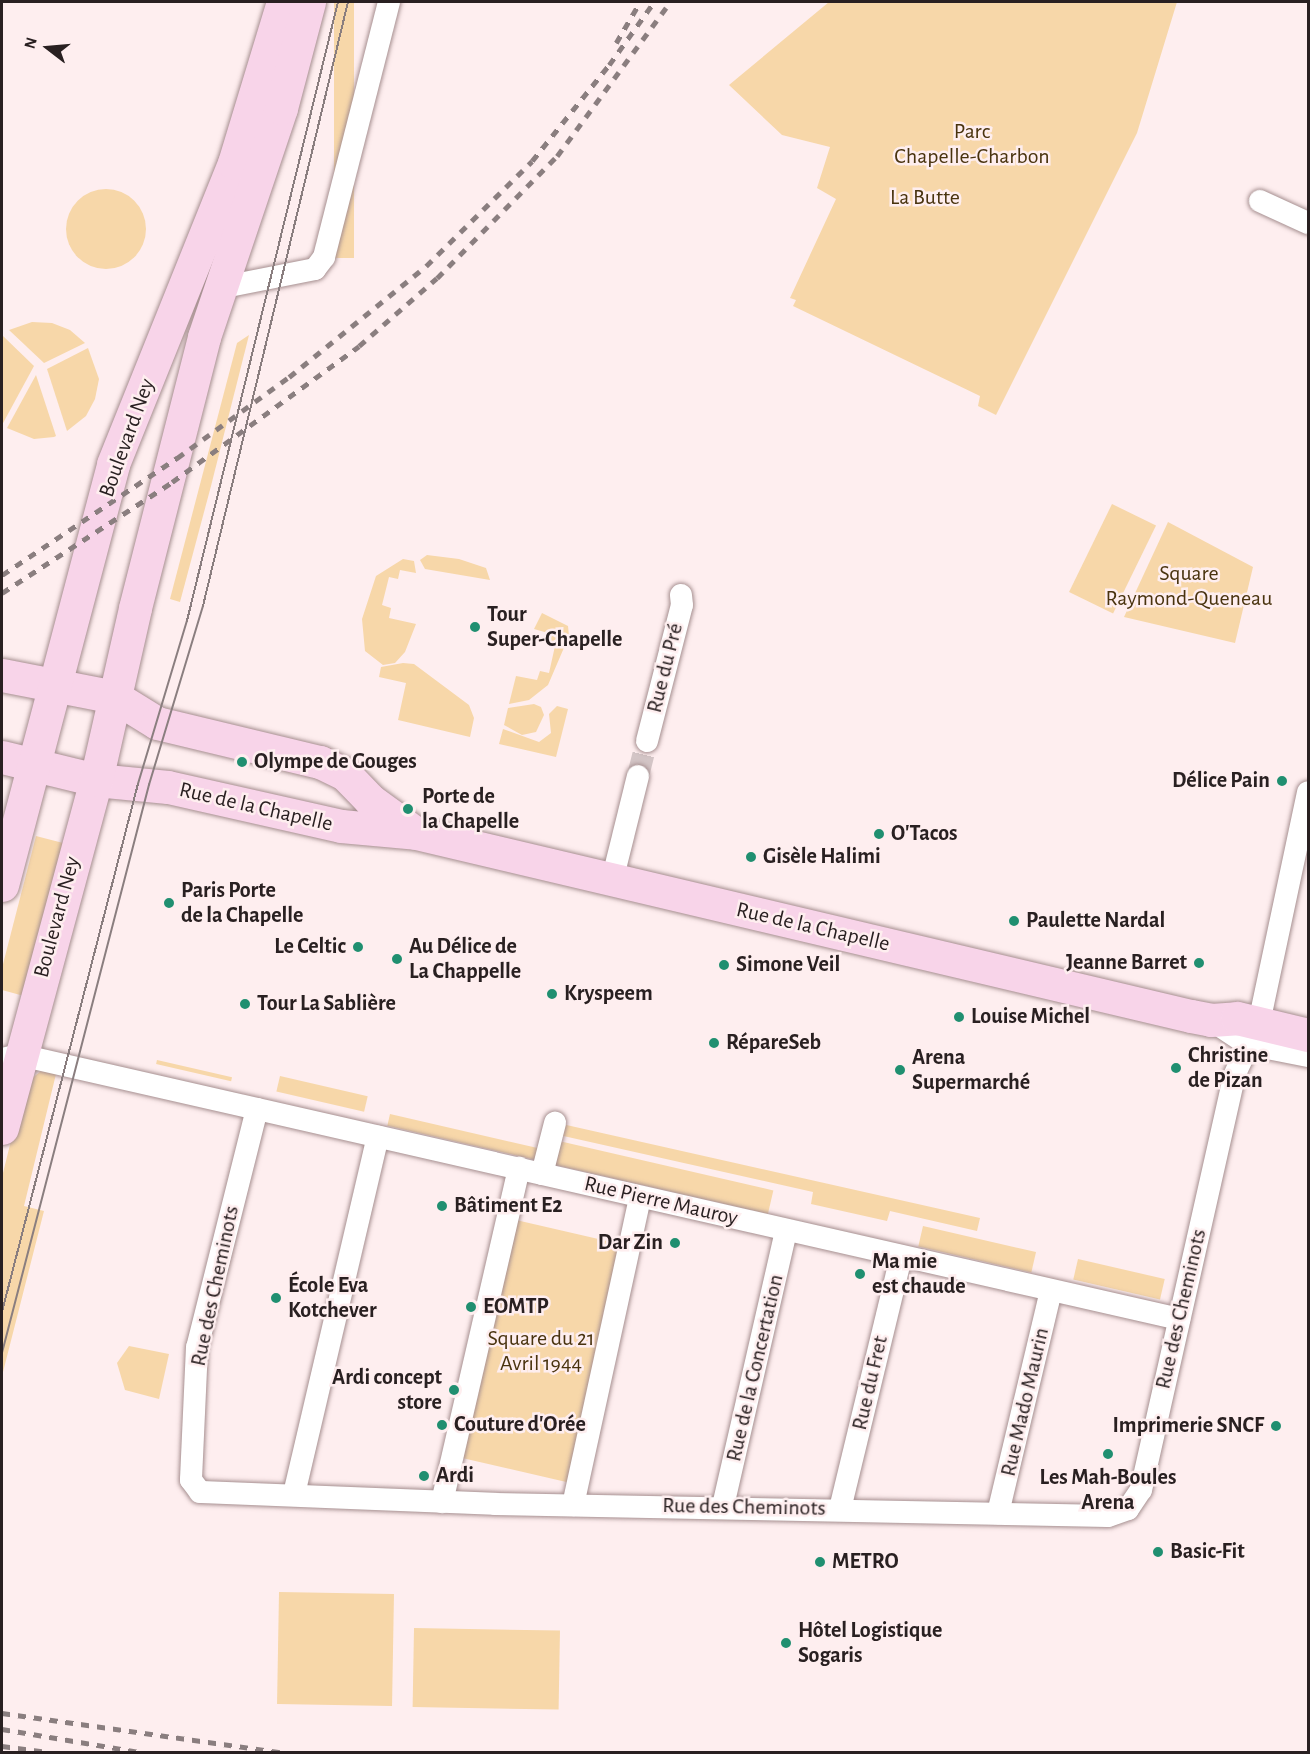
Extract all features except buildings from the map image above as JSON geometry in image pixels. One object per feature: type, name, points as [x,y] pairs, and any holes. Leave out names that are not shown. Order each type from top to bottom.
[{"type":"main road","name":"Boulevard Ney","points":[[2,885],[8,836],[35,765],[114,464],[234,163],[283,2]]},
{"type":"main road","name":"Boulevard Ney","points":[[2,1128],[11,1057],[96,780],[219,288],[281,108],[309,2]]},
{"type":"main road","points":[[2,675],[115,697]]},
{"type":"main road","name":"Rue de la Chapelle","points":[[115,697],[157,723],[334,768],[416,833]]},
{"type":"main road","name":"Rue de la Chapelle","points":[[2,757],[96,780],[168,787],[341,826],[416,833],[612,881],[1211,1020],[1236,1018],[1253,1034],[1308,1043]]},
{"type":"street","points":[[219,288],[315,268],[324,257],[389,2]]},
{"type":"street","points":[[1260,201],[1308,223]]},
{"type":"street","name":"Rue du Pré","points":[[646,741],[682,605],[681,595]]},
{"type":"street","points":[[612,881],[638,776]]},
{"type":"street","name":"Rue des Cheminots","points":[[256,1109],[197,1347],[191,1480],[200,1492],[294,1494],[442,1502],[723,1506],[1108,1516],[1128,1509],[1141,1490],[1234,1076],[1253,1034],[1308,792]]},
{"type":"street","name":"Rue de la Chapelle","points":[[1253,1034],[1277,1051],[1308,1043]]},
{"type":"street","name":"Rue Pierre Mauroy","points":[[11,1057],[107,1075],[1179,1319]]},
{"type":"street","points":[[542,1174],[555,1123]]},
{"type":"street","points":[[294,1494],[378,1137]]},
{"type":"street","points":[[442,1502],[519,1168]]},
{"type":"street","points":[[573,1505],[640,1197]]},
{"type":"street","name":"Rue de la Concertation","points":[[723,1506],[786,1230]]},
{"type":"street","name":"Rue du Fret","points":[[840,1509],[901,1256]]},
{"type":"street","name":"Rue Mado Maurin","points":[[998,1513],[1051,1291]]},
{"type":"green space","points":[[334,2],[354,2],[354,258],[334,258]]},
{"type":"green space","name":"Parc Chapelle-Charbon","points":[[829,2],[1177,2],[1137,133],[996,415],[978,406],[980,396],[793,306],[796,300],[790,298],[836,199],[817,188],[830,147],[782,135],[729,85]]},
{"type":"green space","points":[[106,189],[121,192],[134,201],[143,214],[146,229],[143,244],[134,257],[121,266],[106,269],[91,266],[78,257],[69,244],[66,229],[69,214],[78,201],[91,192]]},
{"type":"green space","points":[[32,322],[52,323],[70,330],[85,343],[44,363],[9,330]]},
{"type":"green space","points":[[249,335],[180,602],[170,599],[237,343]]},
{"type":"green space","points":[[2,336],[34,366],[2,425]]},
{"type":"green space","points":[[88,348],[99,379],[95,399],[86,416],[67,431],[47,369]]},
{"type":"green space","points":[[36,375],[56,436],[54,437],[34,439],[7,428]]},
{"type":"green space","points":[[1112,504],[1156,525],[1113,614],[1069,592]]},
{"type":"green space","name":"Square Raymond-Queneau","points":[[1168,522],[1253,567],[1235,643],[1124,617]]},
{"type":"green space","points":[[427,555],[459,559],[486,568],[490,580],[425,569],[420,560]]},
{"type":"green space","points":[[403,559],[414,561],[416,573],[400,570],[398,579],[389,577],[382,605],[391,608],[389,618],[416,624],[405,652],[395,663],[383,665],[365,651],[362,619],[376,576]]},
{"type":"green space","points":[[542,613],[568,626],[569,636],[548,685],[529,700],[509,704],[516,676],[537,680],[540,671],[549,673],[555,646],[546,643],[548,633],[534,629]]},
{"type":"green space","points":[[403,663],[414,664],[469,705],[474,718],[470,737],[398,720],[406,683],[379,677],[381,667]]},
{"type":"green space","points":[[534,704],[541,707],[544,715],[536,732],[522,735],[504,725],[508,708]]},
{"type":"green space","points":[[557,706],[568,709],[556,757],[499,744],[503,729],[539,742],[551,733],[549,714]]},
{"type":"green space","points":[[36,836],[63,843],[24,996],[2,990],[2,968]]},
{"type":"green space","points":[[157,1060],[232,1077],[231,1081],[156,1064]]},
{"type":"green space","points":[[41,1071],[56,1074],[24,1206],[44,1211],[2,1376],[2,1177],[25,1084]]},
{"type":"green space","points":[[280,1076],[368,1096],[364,1112],[276,1092]]},
{"type":"green space","points":[[390,1114],[543,1149],[540,1161],[387,1126]]},
{"type":"green space","points":[[562,1124],[980,1218],[977,1231],[890,1211],[887,1221],[811,1204],[813,1192],[559,1135]]},
{"type":"green space","points":[[559,1141],[773,1190],[768,1214],[554,1164]]},
{"type":"green space","name":"Square du 21 Avril 1944","points":[[516,1220],[622,1245],[567,1482],[461,1458]]},
{"type":"green space","points":[[923,1226],[1036,1252],[1031,1273],[918,1246]]},
{"type":"green space","points":[[1078,1259],[1165,1279],[1160,1299],[1073,1279]]},
{"type":"green space","points":[[129,1346],[169,1354],[159,1399],[125,1390],[117,1363]]},
{"type":"green space","points":[[279,1592],[394,1594],[392,1706],[277,1704]]},
{"type":"green space","points":[[414,1628],[560,1631],[559,1710],[413,1707]]},
{"type":"tunnel","points":[[638,776],[647,741]]},
{"type":"tram line","points":[[2,1312],[138,784],[187,621],[338,2]]},
{"type":"tram line","points":[[2,1353],[149,785],[203,606],[348,2]]},
{"type":"railway","points":[[616,43],[640,2]]},
{"type":"railway","points":[[2,575],[177,458],[289,377],[426,266],[532,161],[609,65],[654,2]]},
{"type":"railway","points":[[2,593],[172,482],[359,346],[437,278],[557,156],[670,2]]},
{"type":"railway","points":[[2,1713],[280,1752]]},
{"type":"railway","points":[[2,1729],[139,1752]]},
{"type":"railway","points":[[2,1746],[48,1752]]},
{"type":"place","name":"Tour Super-Chapelle","points":[[475,627]]},
{"type":"place","name":"Olympe de Gouges","points":[[242,762]]},
{"type":"place","name":"Délice Pain","points":[[1282,781]]},
{"type":"place","name":"Porte de la Chapelle","points":[[408,809]]},
{"type":"place","name":"O'Tacos","points":[[879,834]]},
{"type":"place","name":"Gisèle Halimi","points":[[751,857]]},
{"type":"place","name":"Paris Porte de la Chapelle","points":[[169,903]]},
{"type":"place","name":"Paulette Nardal","points":[[1014,921]]},
{"type":"place","name":"Le Celtic","points":[[358,947]]},
{"type":"place","name":"Au Délice de La Chappelle","points":[[397,959]]},
{"type":"place","name":"Jeanne Barret","points":[[1199,963]]},
{"type":"place","name":"Simone Veil","points":[[724,965]]},
{"type":"place","name":"Kryspeem","points":[[552,994]]},
{"type":"place","name":"Tour La Sablière","points":[[245,1004]]},
{"type":"place","name":"Louise Michel","points":[[959,1017]]},
{"type":"place","name":"RépareSeb","points":[[714,1043]]},
{"type":"place","name":"Christine de Pizan","points":[[1176,1068]]},
{"type":"place","name":"Arena Supermarché","points":[[900,1070]]},
{"type":"place","name":"Bâtiment E2","points":[[442,1206]]},
{"type":"place","name":"Dar Zin","points":[[675,1243]]},
{"type":"place","name":"Ma mie est chaude","points":[[860,1274]]},
{"type":"place","name":"École Eva Kotchever","points":[[276,1298]]},
{"type":"place","name":"EOMTP","points":[[471,1307]]},
{"type":"place","name":"Ardi concept store","points":[[454,1390]]},
{"type":"place","name":"Couture d'Orée","points":[[442,1425]]},
{"type":"place","name":"Imprimerie SNCF","points":[[1276,1426]]},
{"type":"place","name":"Les Mah-Boules Arena","points":[[1108,1454]]},
{"type":"place","name":"Ardi","points":[[424,1476]]},
{"type":"place","name":"Basic-Fit","points":[[1158,1552]]},
{"type":"place","name":"METRO","points":[[820,1562]]},
{"type":"place","name":"Hôtel Logistique Sogaris","points":[[786,1643]]},
{"type":"park label","name":"La Butte","points":[[925,198]]}]
